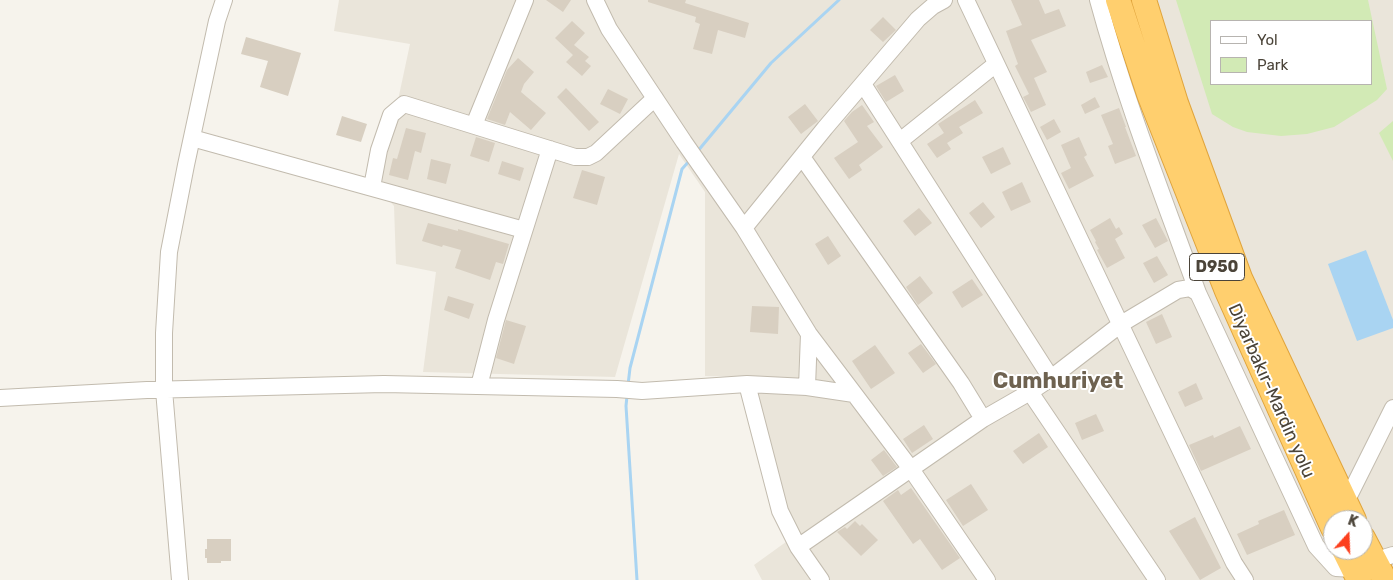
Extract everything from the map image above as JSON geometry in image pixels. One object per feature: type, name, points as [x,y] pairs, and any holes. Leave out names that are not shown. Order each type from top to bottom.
[{"type":"highway","name":"Diyarbakır-Mardin yolu","points":[[1118,0],[1149,94],[1227,291],[1325,510]]},
{"type":"highway","name":"Diyarbakır-Mardin yolu","points":[[1144,0],[1176,103],[1240,278],[1350,510]]},
{"type":"street","points":[[180,580],[164,390],[164,333],[169,252],[217,21],[224,0]]},
{"type":"street","points":[[474,125],[525,0]]},
{"type":"street","points":[[595,0],[609,29],[702,169],[744,228],[809,334],[912,469],[987,580]]},
{"type":"street","points":[[744,228],[918,19],[933,6],[944,0]]},
{"type":"street","points":[[966,0],[1234,563],[1245,580]]},
{"type":"street","points":[[1098,0],[1147,155],[1198,293],[1316,546],[1336,568],[1370,570]]},
{"type":"street","points":[[900,141],[996,64]]},
{"type":"street","points":[[863,84],[1051,378]]},
{"type":"street","points":[[372,187],[379,150],[391,115],[404,104],[575,157],[588,157],[596,153],[655,98]]},
{"type":"street","points":[[192,138],[524,230]]},
{"type":"street","points":[[479,386],[496,320],[550,149]]},
{"type":"street","points":[[802,157],[961,383],[983,419]]},
{"type":"street","points":[[798,547],[983,419],[1051,378],[1121,324],[1178,290],[1190,288],[1198,293]]},
{"type":"street","points":[[807,387],[809,334]]},
{"type":"street","points":[[0,398],[164,390],[384,384],[642,391],[747,384],[807,387],[854,394]]},
{"type":"street","points":[[747,384],[780,511],[798,547],[821,580]]},
{"type":"street","points":[[1030,392],[1157,580]]},
{"type":"street","points":[[1350,510],[1393,408]]},
{"type":"shaded area","points":[[339,0],[1393,0],[1393,580],[762,580],[754,565],[797,534],[787,514],[751,377],[705,376],[705,192],[679,154],[615,377],[423,372],[436,272],[396,264],[394,206],[379,189],[410,44],[334,31]]},
{"type":"green space","points":[[1176,0],[1368,0],[1372,20],[1210,20],[1210,85],[1373,85],[1373,23],[1387,89],[1377,100],[1334,127],[1307,134],[1281,136],[1247,132],[1233,127],[1212,114]]},
{"type":"green space","points":[[1393,121],[1393,161],[1379,133]]},
{"type":"water","points":[[1366,250],[1393,320],[1393,328],[1357,341],[1328,264]]},
{"type":"building","points":[[546,0],[571,0],[563,12]]},
{"type":"building","points":[[648,0],[686,0],[685,3],[749,23],[745,38],[718,30],[712,54],[693,49],[700,24],[695,22],[696,17],[648,2]]},
{"type":"building","points":[[1011,0],[1039,0],[1045,14],[1059,9],[1066,26],[1031,40],[1047,72],[1034,78],[1046,105],[1031,112],[1023,97],[1029,94],[1015,66],[1018,64],[1006,31],[1022,25]]},
{"type":"building","points":[[883,17],[896,30],[883,42],[870,30]]},
{"type":"building","points":[[572,21],[585,33],[574,45],[589,57],[585,61],[591,66],[582,76],[566,62],[573,55],[555,38]]},
{"type":"building","points":[[246,37],[301,53],[288,96],[260,87],[268,61],[241,54]]},
{"type":"building","points":[[518,58],[534,72],[524,84],[521,92],[546,113],[531,130],[510,112],[505,125],[487,119],[507,70]]},
{"type":"building","points":[[1102,65],[1108,77],[1090,83],[1086,72]]},
{"type":"building","points":[[895,75],[904,91],[886,102],[876,86]]},
{"type":"building","points":[[566,88],[599,122],[589,131],[557,97]]},
{"type":"building","points":[[608,89],[628,99],[620,114],[600,104]]},
{"type":"building","points":[[1095,97],[1100,107],[1085,114],[1081,105]]},
{"type":"building","points":[[975,100],[983,113],[959,127],[963,133],[947,143],[951,149],[937,158],[927,144],[944,133],[938,124]]},
{"type":"building","points":[[805,104],[818,121],[801,134],[788,117]]},
{"type":"building","points":[[862,105],[874,122],[867,126],[883,147],[859,165],[862,170],[849,179],[834,158],[858,142],[844,121]]},
{"type":"building","points":[[1119,108],[1136,156],[1115,164],[1108,146],[1113,144],[1101,115]]},
{"type":"building","points":[[342,116],[367,124],[361,142],[336,135]]},
{"type":"building","points":[[1054,119],[1061,132],[1047,140],[1040,127]]},
{"type":"building","points":[[406,128],[426,133],[421,153],[415,151],[408,180],[389,175],[393,158],[397,159]]},
{"type":"building","points":[[476,137],[495,143],[489,162],[470,156]]},
{"type":"building","points":[[1079,137],[1087,155],[1084,157],[1094,176],[1069,189],[1061,173],[1071,168],[1061,145]]},
{"type":"building","points":[[1003,147],[1011,164],[991,174],[982,157]]},
{"type":"building","points":[[431,159],[451,164],[446,184],[427,179]]},
{"type":"building","points":[[502,161],[524,168],[520,181],[498,174]]},
{"type":"building","points":[[582,170],[605,177],[597,205],[573,198]]},
{"type":"building","points":[[1022,182],[1031,202],[1011,211],[1002,192]]},
{"type":"building","points":[[983,202],[995,217],[981,228],[969,213]]},
{"type":"building","points":[[919,208],[932,223],[915,236],[903,221]]},
{"type":"building","points":[[1110,218],[1116,229],[1119,227],[1123,234],[1115,239],[1125,258],[1107,268],[1097,250],[1099,249],[1090,230]]},
{"type":"building","points":[[1156,218],[1168,241],[1155,248],[1142,225]]},
{"type":"building","points":[[428,223],[458,231],[458,229],[509,244],[503,264],[496,262],[490,280],[455,268],[461,250],[422,241]]},
{"type":"building","points":[[828,236],[841,256],[828,265],[815,244]]},
{"type":"building","points":[[1157,256],[1168,275],[1154,283],[1143,263]]},
{"type":"building","points":[[920,276],[933,293],[918,305],[906,287]]},
{"type":"building","points":[[972,279],[983,295],[962,308],[952,292]]},
{"type":"building","points":[[448,296],[474,304],[469,319],[444,310]]},
{"type":"building","points":[[752,306],[779,307],[778,334],[750,332]]},
{"type":"building","points":[[1162,314],[1172,337],[1156,344],[1146,322]]},
{"type":"building","points":[[506,320],[526,326],[514,364],[496,358]]},
{"type":"building","points":[[921,344],[936,364],[923,373],[908,353]]},
{"type":"building","points":[[875,345],[895,373],[871,389],[852,361]]},
{"type":"building","points":[[1196,383],[1203,399],[1185,407],[1178,392]]},
{"type":"building","points":[[1096,414],[1104,431],[1082,440],[1075,423]]},
{"type":"building","points":[[924,425],[933,439],[912,453],[903,439]]},
{"type":"building","points":[[1240,426],[1251,449],[1201,471],[1189,445],[1213,435],[1214,438]]},
{"type":"building","points":[[1039,433],[1048,447],[1023,464],[1013,451]]},
{"type":"building","points":[[884,450],[897,467],[883,476],[871,460]]},
{"type":"building","points":[[971,484],[988,510],[963,526],[946,500]]},
{"type":"building","points":[[911,488],[960,558],[942,570],[920,539],[913,544],[883,501],[898,490],[901,495]]},
{"type":"building","points":[[1284,510],[1295,535],[1247,555],[1237,534],[1259,524],[1258,521]]},
{"type":"building","points":[[1195,517],[1221,568],[1200,580],[1169,531]]},
{"type":"building","points":[[855,521],[860,526],[862,524],[878,540],[861,556],[837,532],[845,527],[847,529]]},
{"type":"building","points":[[207,539],[231,539],[231,561],[207,563],[205,549],[207,549]]},
{"type":"waterway","points":[[697,152],[771,63],[839,0]]},
{"type":"waterway","points":[[628,385],[630,368],[682,169],[691,159]]},
{"type":"waterway","points":[[627,396],[626,406],[637,580]]},
{"type":"district","name":"Cumhuriyet","points":[[1058,382]]}]
